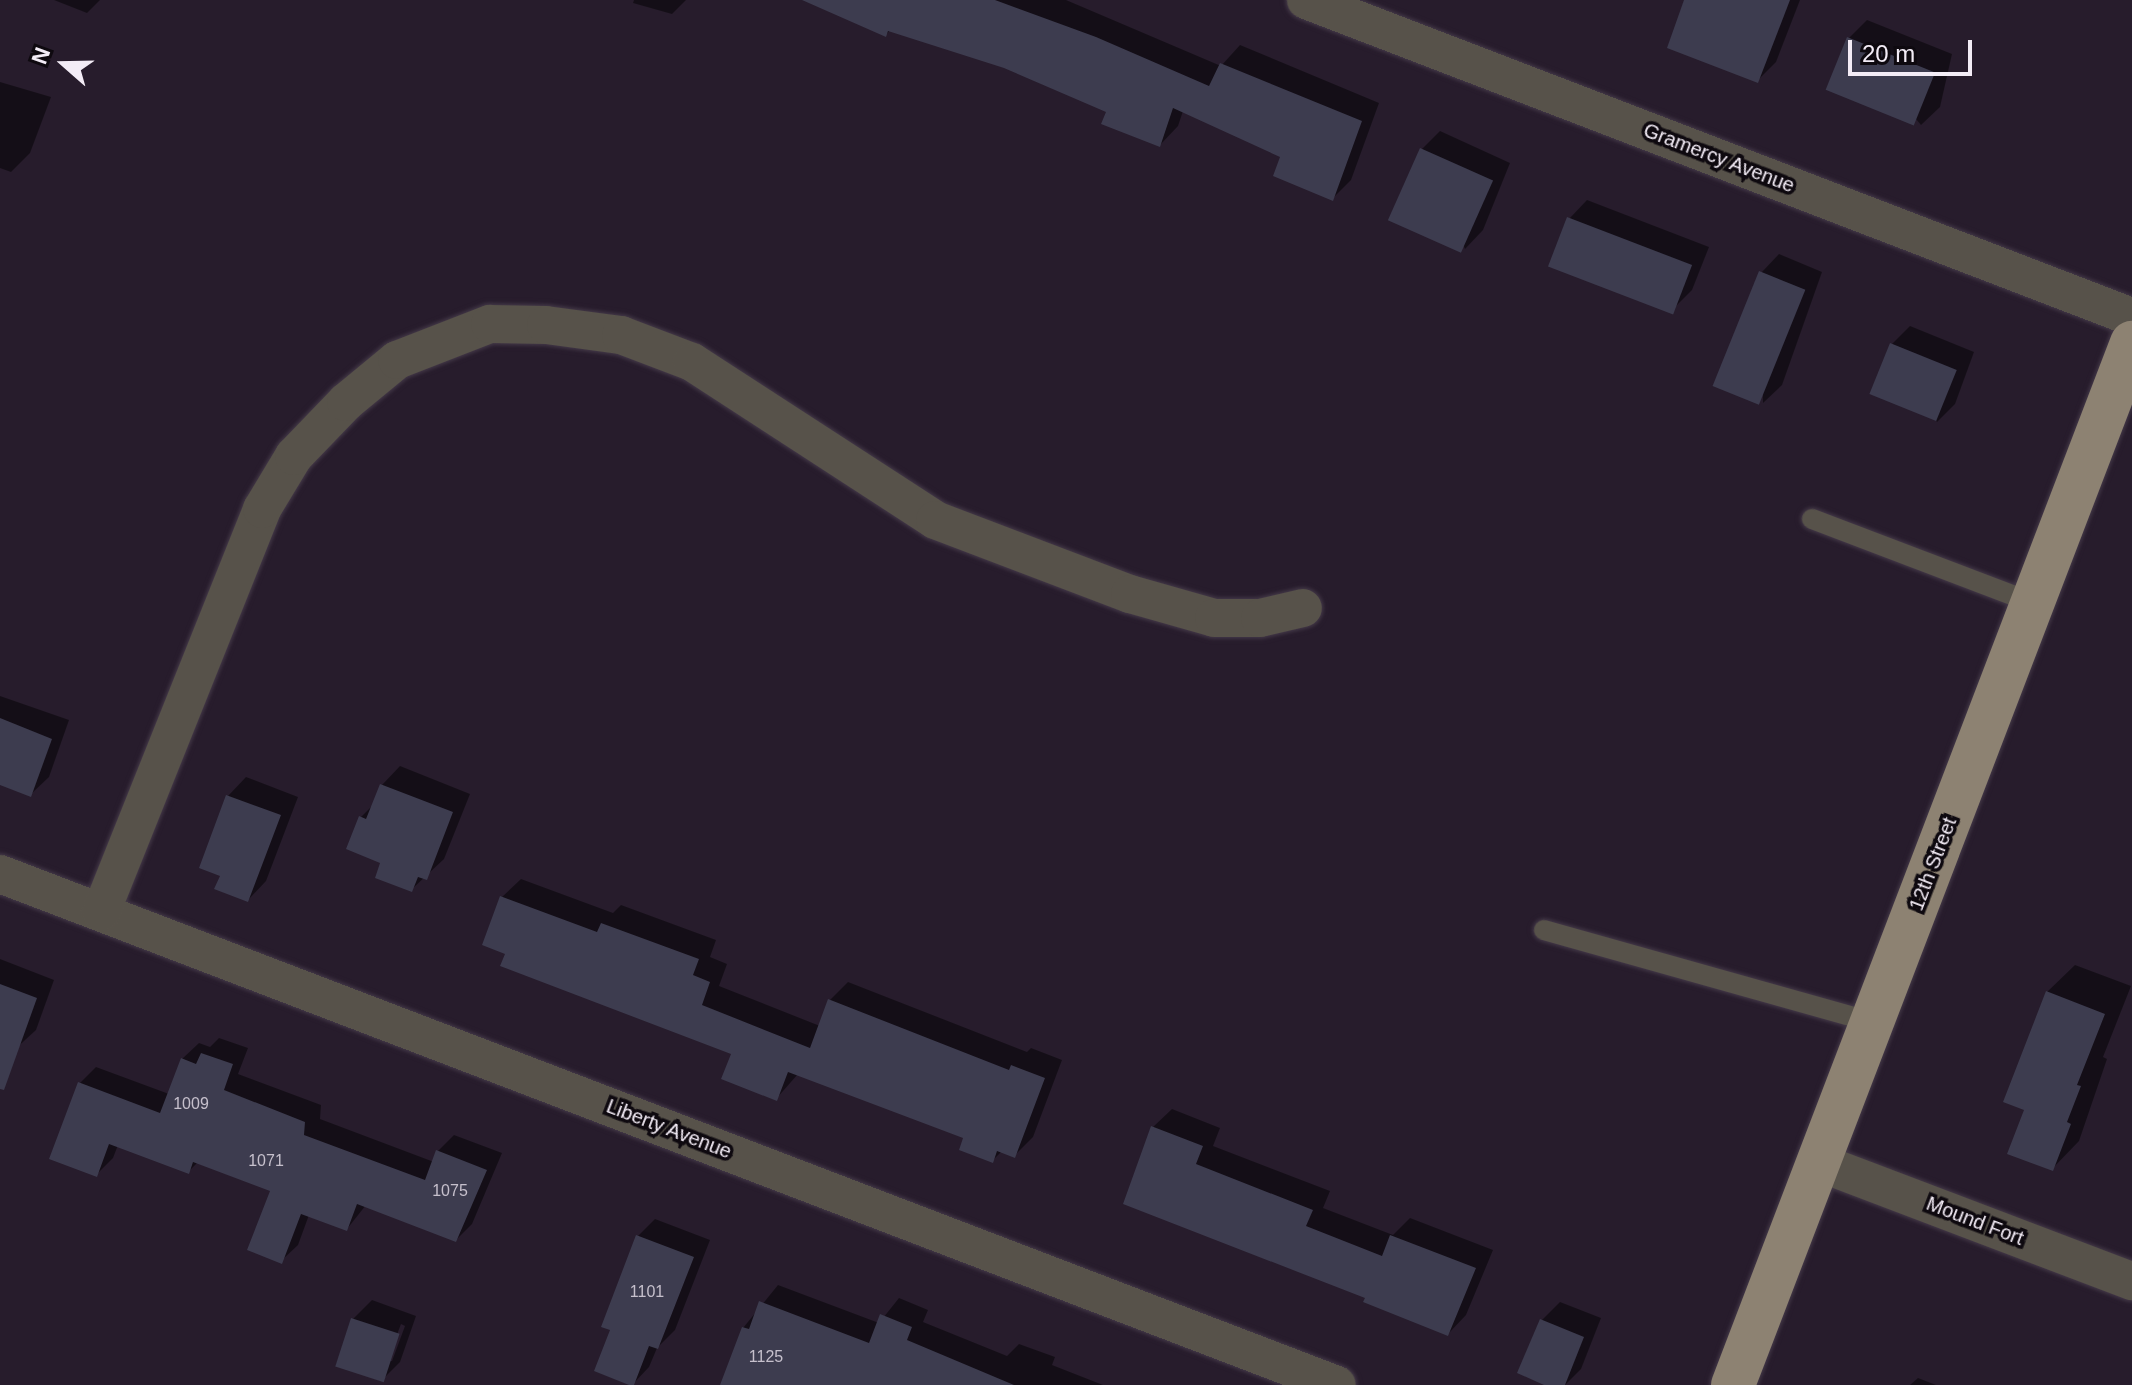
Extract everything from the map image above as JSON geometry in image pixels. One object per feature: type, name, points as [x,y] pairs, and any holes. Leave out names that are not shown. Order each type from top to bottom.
[{"type":"main road","name":"12th Street","points":[[1733,1385],[2132,343]]},
{"type":"street","name":"Gramercy Avenue","points":[[1306,0],[2132,317]]},
{"type":"street","points":[[101,912],[262,509],[294,456],[346,402],[397,360],[490,324],[546,325],[621,335],[692,362],[935,520],[1115,589],[1214,618],[1260,618],[1303,608]]},
{"type":"street","name":"Liberty Avenue","points":[[0,874],[1337,1385]]},
{"type":"street","name":"Mound Fort","points":[[1818,1162],[2132,1281]]},
{"type":"lane","points":[[1812,519],[2033,603]]},
{"type":"lane","points":[[1544,930],[1872,1022]]},
{"type":"building","points":[[802,0],[995,0],[1096,37],[1209,86],[1220,63],[1362,121],[1333,201],[1273,176],[1280,157],[1173,108],[1160,147],[1101,124],[1106,112],[1004,68],[888,31],[886,37]]},
{"type":"building","points":[[1684,0],[1790,0],[1758,83],[1667,48]]},
{"type":"building","points":[[1847,37],[1935,73],[1914,125],[1826,90]]},
{"type":"building","points":[[1420,148],[1493,181],[1461,253],[1388,220]]},
{"type":"building","points":[[1567,217],[1692,265],[1673,315],[1548,266]]},
{"type":"building","points":[[1759,271],[1805,290],[1759,405],[1713,386]]},
{"type":"building","points":[[1890,343],[1957,370],[1936,421],[1869,394]]},
{"type":"building","points":[[0,718],[52,739],[31,797],[0,785]]},
{"type":"building","points":[[380,784],[453,812],[427,880],[418,877],[412,892],[375,878],[380,863],[346,849],[359,816],[366,819]]},
{"type":"building","points":[[226,795],[281,815],[248,902],[214,889],[220,876],[199,868]]},
{"type":"building","points":[[500,896],[597,932],[601,923],[699,959],[693,975],[710,982],[702,1005],[810,1048],[828,999],[1009,1070],[1011,1065],[1045,1078],[1015,1158],[997,1151],[993,1163],[959,1150],[963,1138],[788,1072],[777,1101],[721,1079],[731,1054],[500,966],[505,954],[482,945]]},
{"type":"building","points":[[0,984],[37,998],[4,1090],[0,1089]]},
{"type":"building","points":[[2046,991],[2105,1014],[2077,1085],[2081,1086],[2067,1122],[2071,1124],[2053,1171],[2007,1154],[2024,1110],[2003,1102]]},
{"type":"building","points":[[201,1053],[233,1064],[224,1090],[305,1122],[304,1135],[425,1180],[436,1150],[487,1170],[456,1242],[357,1204],[347,1231],[301,1214],[282,1264],[247,1250],[270,1191],[193,1162],[189,1174],[109,1144],[97,1177],[49,1159],[78,1082],[160,1113],[181,1058],[196,1064]]},
{"type":"building","points":[[1151,1126],[1203,1146],[1196,1164],[1313,1210],[1306,1226],[1382,1256],[1390,1235],[1476,1268],[1448,1336],[1363,1302],[1365,1298],[1123,1204]]},
{"type":"building","points":[[636,1235],[694,1257],[658,1349],[649,1346],[634,1385],[629,1385],[594,1371],[610,1330],[601,1327]]},
{"type":"building","points":[[759,1301],[869,1343],[880,1314],[912,1327],[907,1340],[1014,1385],[720,1385],[742,1327],[749,1329]]},
{"type":"building","points":[[351,1318],[400,1334],[384,1382],[335,1367]]},
{"type":"building","points":[[1540,1319],[1584,1337],[1565,1385],[1544,1385],[1517,1373]]}]
